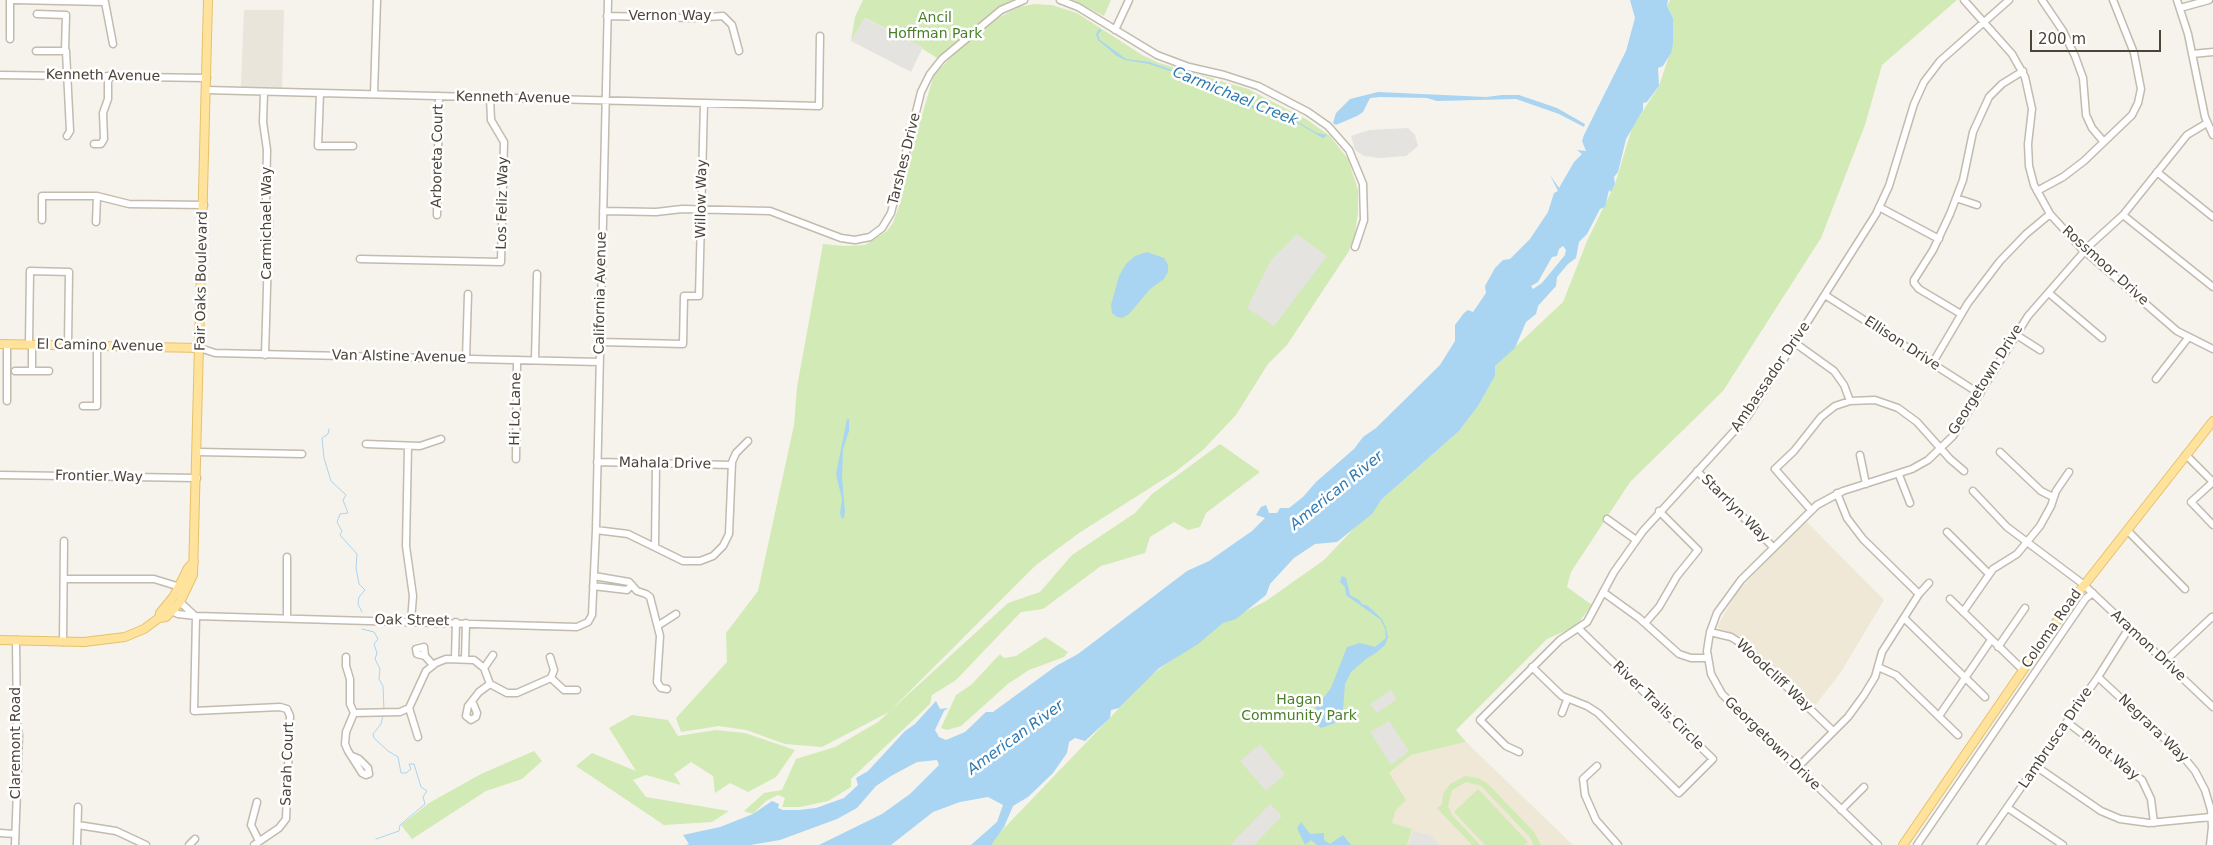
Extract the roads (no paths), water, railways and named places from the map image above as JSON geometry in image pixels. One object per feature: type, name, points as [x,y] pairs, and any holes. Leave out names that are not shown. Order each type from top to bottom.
[{"type":"main road","name":"Fair Oaks Boulevard","points":[[0,640],[63,642],[116,640],[135,634],[159,618],[166,617],[172,611],[180,602],[193,575],[198,452],[208,0]]},
{"type":"main road","name":"El Camino Avenue","points":[[4,344],[200,348]]},
{"type":"main road","name":"Coloma Road","points":[[1904,845],[2084,584],[2128,531],[2213,421]]},
{"type":"main road","name":"Fair Oaks Boulevard","points":[[159,618],[160,613],[179,589],[188,568],[194,562]]},
{"type":"main road","points":[[172,611],[179,589]]},
{"type":"street","points":[[10,40],[12,0],[105,2],[113,44]]},
{"type":"street","points":[[374,94],[377,0]]},
{"type":"street","name":"California Avenue","points":[[593,586],[596,530],[608,0]]},
{"type":"street","name":"Tarshes Drive","points":[[603,211],[770,211],[848,240],[863,239],[876,233],[887,222],[891,213],[922,92],[930,74],[942,59],[1001,10],[1024,0]]},
{"type":"street","points":[[1060,0],[1078,7],[1141,47],[1173,62],[1258,86],[1308,112],[1328,126],[1349,150],[1363,184],[1364,220],[1355,247]]},
{"type":"street","points":[[1115,30],[1129,0]]},
{"type":"street","name":"Rossmoor Drive","points":[[1964,0],[2012,54],[2022,71],[2030,96],[2032,114],[2028,153],[2030,172],[2037,191],[2050,214],[2085,251],[2188,338],[2213,349]]},
{"type":"street","name":"Ambassador Drive","points":[[1519,752],[1506,746],[1480,720],[1560,640],[1579,629],[1590,619],[1603,592],[1636,540],[1659,511],[1747,417],[1879,208],[1889,186],[1914,104],[1924,82],[1940,61],[2009,0]]},
{"type":"street","points":[[2042,0],[2063,31],[2075,56],[2083,78],[2086,115],[2092,128],[2103,141]]},
{"type":"street","points":[[2037,191],[2074,169],[2134,113],[2138,103],[2141,89],[2134,53],[2113,0]]},
{"type":"street","points":[[2178,0],[2207,123],[2213,135]]},
{"type":"street","points":[[2180,8],[2209,0]]},
{"type":"street","points":[[37,14],[66,15],[70,131],[67,136]]},
{"type":"street","name":"Vernon Way","points":[[607,16],[693,18],[723,16],[732,25],[738,51]]},
{"type":"street","name":"Kenneth Avenue","points":[[206,90],[819,106],[820,36]]},
{"type":"street","points":[[36,51],[66,51]]},
{"type":"street","points":[[2192,54],[2213,52]]},
{"type":"street","points":[[1961,314],[1914,283],[1938,239],[1956,198],[1963,180],[1973,132],[1989,97],[2002,84],[2022,71]]},
{"type":"street","name":"Kenneth Avenue","points":[[0,74],[207,78]]},
{"type":"street","points":[[94,144],[101,144],[104,139],[104,113],[108,99],[108,76]]},
{"type":"street","name":"Carmichael Way","points":[[264,92],[263,122],[267,150],[266,201],[269,221],[265,355]]},
{"type":"street","points":[[320,93],[318,146],[353,146]]},
{"type":"street","name":"Arboreta Court","points":[[437,215],[439,96]]},
{"type":"street","name":"Los Feliz Way","points":[[360,259],[501,262],[504,142],[501,133],[491,120],[490,97]]},
{"type":"street","name":"Willow Way","points":[[600,342],[683,344],[684,296],[699,296],[704,103]]},
{"type":"street","name":"Georgetown Drive","points":[[1878,845],[1722,694],[1711,674],[1708,658],[1710,632],[1717,613],[1731,591],[1811,510],[1836,493],[1899,475],[1928,460],[1941,447],[1961,425],[2015,334],[2028,316],[2050,294],[2085,251],[2123,215],[2187,135],[2207,123]]},
{"type":"street","points":[[2157,172],[2213,217]]},
{"type":"street","points":[[42,220],[42,196],[97,196],[129,204],[204,205]]},
{"type":"street","points":[[96,222],[97,196]]},
{"type":"street","points":[[1956,198],[1977,205]]},
{"type":"street","points":[[1879,208],[1938,239]]},
{"type":"street","points":[[1932,364],[1961,314],[2000,261],[2026,234],[2050,214]]},
{"type":"street","points":[[2123,215],[2213,287]]},
{"type":"street","points":[[32,371],[30,271],[69,272],[68,345]]},
{"type":"street","points":[[535,360],[536,274]]},
{"type":"street","points":[[466,359],[468,294]]},
{"type":"street","points":[[2050,294],[2102,338]]},
{"type":"street","name":"Ellison Drive","points":[[1825,295],[1980,394]]},
{"type":"street","points":[[2015,334],[2040,350]]},
{"type":"street","points":[[2156,379],[2188,338]]},
{"type":"street","points":[[1795,343],[1834,371],[1844,385],[1850,400]]},
{"type":"street","points":[[4,344],[7,401]]},
{"type":"street","points":[[83,406],[97,406],[97,345]]},
{"type":"street","name":"Van Alstine Avenue","points":[[200,348],[210,353],[265,355],[600,362]]},
{"type":"street","name":"Hi Lo Lane","points":[[516,459],[517,360]]},
{"type":"street","points":[[15,371],[49,372]]},
{"type":"street","points":[[1811,510],[1775,469],[1794,451],[1821,417],[1835,406],[1850,400],[1875,400],[1898,408],[1917,422],[1964,471]]},
{"type":"street","points":[[366,444],[426,445],[441,439]]},
{"type":"street","points":[[596,530],[622,532],[676,559],[690,562],[706,559],[718,552],[725,544],[731,528],[732,465],[736,453],[748,441]]},
{"type":"street","points":[[408,446],[406,546],[413,596],[411,621]]},
{"type":"street","points":[[198,452],[302,454]]},
{"type":"street","points":[[2000,452],[2041,492],[2053,498]]},
{"type":"street","points":[[1860,455],[1866,484]]},
{"type":"street","points":[[2186,455],[2213,482],[2191,502],[2213,525]]},
{"type":"street","name":"Mahala Drive","points":[[597,462],[732,465]]},
{"type":"street","points":[[655,547],[656,464]]},
{"type":"street","name":"Starrlyn Way","points":[[1697,472],[1773,547]]},
{"type":"street","points":[[1963,612],[1988,574],[1996,567],[2013,558],[2046,516],[2053,498],[2069,472]]},
{"type":"street","name":"Frontier Way","points":[[0,475],[197,478]]},
{"type":"street","points":[[1899,475],[1910,503]]},
{"type":"street","name":"Aramon Drive","points":[[1972,492],[2007,527],[2084,584],[2213,707]]},
{"type":"street","points":[[1836,493],[1847,518],[1863,539],[1919,594]]},
{"type":"street","points":[[1645,623],[1659,607],[1680,571],[1698,550],[1659,511]]},
{"type":"street","points":[[1607,519],[1636,540]]},
{"type":"street","points":[[2128,531],[2185,589]]},
{"type":"street","points":[[1947,532],[1988,574]]},
{"type":"street","points":[[63,642],[64,542]]},
{"type":"street","points":[[287,618],[288,557]]},
{"type":"street","points":[[594,576],[624,580],[650,597],[652,613],[659,625],[660,650],[657,682],[661,688],[667,689]]},
{"type":"street","points":[[64,579],[154,579],[170,583],[179,589]]},
{"type":"street","points":[[1797,768],[1833,731],[1864,695],[1875,677],[1880,655],[1919,594],[1930,583]]},
{"type":"street","points":[[593,586],[627,590],[632,585]]},
{"type":"street","name":"Oak Street","points":[[172,611],[178,614],[196,616],[583,626],[592,615],[593,586]]},
{"type":"street","points":[[1603,592],[1645,623],[1679,654],[1691,658],[1708,658]]},
{"type":"street","name":"Coloma Road","points":[[1916,845],[2086,598],[2093,594]]},
{"type":"street","points":[[1950,599],[2023,670]]},
{"type":"street","points":[[180,602],[186,610],[196,616]]},
{"type":"street","points":[[1998,647],[2025,608]]},
{"type":"street","points":[[659,625],[676,614]]},
{"type":"street","name":"Sarah Court","points":[[196,616],[194,711],[276,706],[287,709],[290,716],[284,823],[256,843]]},
{"type":"street","points":[[1904,618],[1985,697]]},
{"type":"street","points":[[2165,661],[2213,618]]},
{"type":"street","points":[[455,658],[456,622]]},
{"type":"street","points":[[465,658],[466,623]]},
{"type":"street","name":"Lambrusca Drive","points":[[1981,845],[2098,677],[2128,628]]},
{"type":"street","name":"River Trails Circle","points":[[1532,667],[1567,700],[1587,706],[1598,713],[1679,793],[1713,759],[1579,629]]},
{"type":"street","name":"Woodcliff Way","points":[[1710,632],[1731,637],[1742,644],[1833,731]]},
{"type":"street","points":[[456,638],[466,638]]},
{"type":"street","name":"Claremont Road","points":[[15,845],[19,735],[17,726],[16,640]]},
{"type":"street","points":[[1939,716],[1992,640]]},
{"type":"street","points":[[484,668],[493,655]]},
{"type":"street","points":[[346,656],[346,666],[350,679],[350,704],[354,713],[345,736],[346,744],[352,756]]},
{"type":"street","points":[[424,656],[433,665]]},
{"type":"street","points":[[354,713],[400,712],[409,708],[417,695],[423,676],[433,665],[442,660],[455,658],[474,660],[484,668],[490,684],[501,692],[514,693],[551,678],[554,670],[550,657]]},
{"type":"street","points":[[1878,667],[1896,674],[1958,735]]},
{"type":"street","name":"Negrara Way","points":[[2098,677],[2188,762],[2205,790],[2211,817],[2210,845]]},
{"type":"street","points":[[551,678],[564,690],[577,690]]},
{"type":"street","points":[[472,701],[479,692],[490,684]]},
{"type":"street","points":[[1562,714],[1567,700]]},
{"type":"street","points":[[409,708],[418,737]]},
{"type":"street","name":"Pinot Way","points":[[2067,722],[2142,780],[2151,799],[2154,823]]},
{"type":"street","points":[[1597,766],[1583,779],[1585,795],[1596,820],[1618,845]]},
{"type":"street","points":[[2036,767],[2108,815],[2130,822],[2154,823],[2211,817]]},
{"type":"street","points":[[1841,810],[1864,788]]},
{"type":"street","points":[[256,843],[251,825],[257,802]]},
{"type":"street","points":[[77,845],[78,807]]},
{"type":"street","points":[[2008,808],[2063,845]]},
{"type":"street","points":[[78,825],[116,831],[146,845]]},
{"type":"street","points":[[0,833],[16,834]]},
{"type":"street","points":[[189,845],[195,839]]},
{"type":"water","name":"American River","points":[[1630,0],[1668,0],[1667,6],[1673,18],[1673,44],[1671,53],[1663,66],[1658,68],[1659,86],[1647,102],[1643,103],[1643,110],[1626,139],[1618,172],[1614,177],[1615,184],[1611,192],[1609,190],[1605,207],[1600,209],[1587,234],[1579,242],[1576,258],[1557,277],[1556,286],[1538,306],[1536,314],[1526,322],[1515,348],[1495,366],[1495,376],[1478,406],[1459,431],[1381,500],[1372,514],[1337,542],[1315,544],[1294,558],[1270,584],[1266,595],[1236,619],[1223,623],[1198,644],[1158,669],[1119,708],[1111,710],[1110,718],[1085,741],[1075,738],[1069,742],[1067,753],[1053,773],[1028,797],[1013,806],[1004,827],[991,845],[971,845],[997,822],[1003,805],[988,797],[960,802],[933,812],[891,845],[819,845],[882,814],[910,794],[939,765],[937,760],[917,762],[876,786],[857,808],[837,819],[780,840],[750,845],[686,845],[689,844],[683,835],[720,827],[753,814],[772,801],[779,804],[778,808],[783,810],[799,810],[816,808],[844,798],[858,785],[856,778],[868,771],[936,701],[940,709],[948,708],[944,711],[935,730],[939,737],[946,740],[965,732],[986,712],[993,712],[1056,666],[1078,654],[1187,571],[1209,561],[1252,531],[1265,518],[1256,515],[1261,507],[1266,505],[1269,513],[1277,513],[1280,508],[1289,508],[1303,497],[1316,482],[1354,449],[1363,437],[1376,428],[1440,365],[1455,341],[1455,325],[1468,310],[1473,312],[1486,293],[1485,286],[1495,268],[1503,260],[1510,259],[1530,239],[1548,212],[1554,193],[1558,191],[1550,175],[1559,188],[1574,162],[1582,154],[1577,150],[1586,151],[1582,141],[1584,135],[1626,51],[1635,18]],"holes":[[[1563,246],[1566,250],[1565,255],[1542,283],[1533,289],[1531,286],[1538,282],[1552,257],[1557,256],[1559,249]]]},
{"type":"water","name":"Carmichael Creek","points":[[1099,29],[1102,30],[1098,34],[1100,40],[1126,59],[1149,62],[1208,82],[1233,94],[1253,106],[1277,116],[1296,121],[1317,133],[1327,135],[1323,138],[1296,122],[1277,118],[1252,108],[1233,95],[1207,83],[1149,64],[1125,60],[1117,56],[1098,40],[1096,34]]},
{"type":"water","points":[[1378,92],[1486,97],[1519,95],[1557,108],[1585,124],[1584,127],[1559,114],[1516,99],[1437,101],[1427,98],[1380,97],[1370,98],[1363,112],[1357,116],[1336,125],[1333,123],[1336,113],[1350,99]]},
{"type":"water","points":[[1147,252],[1164,258],[1168,265],[1168,272],[1164,279],[1150,289],[1129,314],[1122,318],[1117,317],[1112,313],[1111,305],[1119,276],[1126,264],[1135,256]]},
{"type":"water","points":[[847,419],[849,419],[849,431],[843,449],[842,477],[845,511],[844,518],[842,519],[840,513],[842,499],[836,474]]},
{"type":"water","points":[[1342,576],[1346,578],[1350,595],[1368,606],[1382,619],[1388,637],[1385,645],[1351,672],[1345,684],[1343,710],[1340,716],[1335,723],[1321,728],[1315,723],[1315,709],[1331,688],[1347,647],[1360,643],[1375,647],[1386,638],[1381,620],[1346,595],[1345,587],[1340,582]]},
{"type":"water","points":[[1301,822],[1310,834],[1324,833],[1324,840],[1330,844],[1343,835],[1351,845],[1317,845],[1311,840],[1305,845],[1297,828]]},
{"type":"waterway","points":[[329,429],[328,434],[322,438],[324,458],[331,481],[346,495],[343,500],[348,513],[340,514],[337,522],[342,531],[340,535],[357,554],[356,568],[359,584],[365,590],[359,597],[358,604],[362,612]]},
{"type":"waterway","points":[[362,629],[374,632],[378,639],[374,644],[377,653],[375,659],[380,669],[379,679],[383,686],[384,711]]},
{"type":"waterway","points":[[376,839],[399,831],[400,825],[425,804],[423,797],[427,791],[421,787],[414,764],[409,764],[411,769],[406,773],[401,773],[398,757],[388,751],[374,738],[373,734],[381,724],[383,715]]},
{"type":"park label","name":"Ancil Hoffman Park","points":[[935,26]]},
{"type":"park label","name":"Hagan Community Park","points":[[1299,708]]}]
